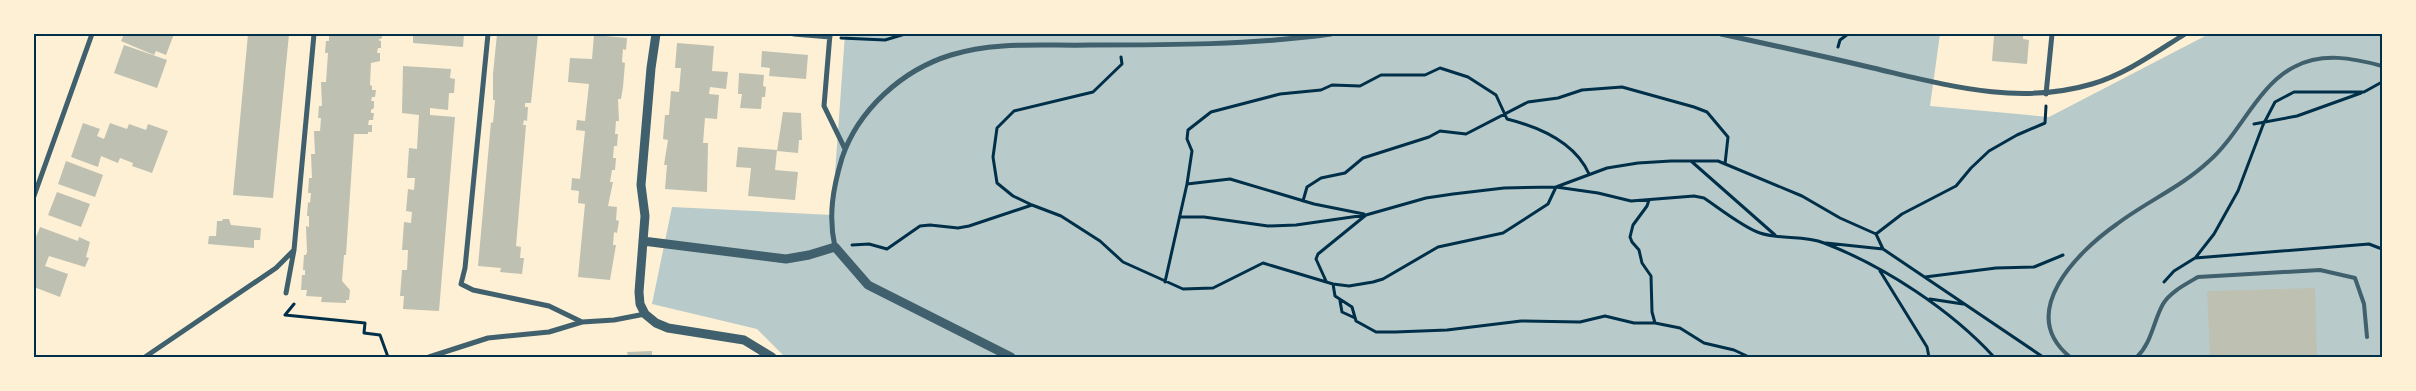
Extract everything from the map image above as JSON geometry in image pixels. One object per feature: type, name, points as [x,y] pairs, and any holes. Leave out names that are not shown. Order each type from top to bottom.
[{"type":"street","points":[[34,196],[92,34]]},
{"type":"street","points":[[288,291],[294,250],[314,34]]},
{"type":"street","points":[[488,34],[465,268],[461,284],[473,290],[549,306],[582,322]]},
{"type":"street","points":[[656,34],[642,177],[645,216],[639,292],[640,304],[645,314],[668,328],[744,340],[772,357]]},
{"type":"street","points":[[794,34],[830,36],[824,106],[846,149]]},
{"type":"street","points":[[1012,357],[868,285],[835,247],[830,226],[836,177],[846,149],[865,115],[880,98],[909,76],[949,55],[995,46],[1119,45],[1279,40],[1331,34]]},
{"type":"street","points":[[1721,34],[1964,89],[1991,93],[2046,94],[2092,84],[2117,75],[2185,34]]},
{"type":"street","points":[[2046,94],[2052,34]]},
{"type":"street","points":[[643,241],[786,258],[809,255],[835,247]]},
{"type":"street","points":[[145,357],[276,268],[294,250]]},
{"type":"street","points":[[429,357],[488,338],[549,332],[582,322],[614,320],[645,314]]},
{"type":"lane","points":[[2070,357],[2057,343],[2051,332],[2049,314],[2051,297],[2062,277],[2089,248],[2115,224],[2208,163],[2284,72],[2314,60],[2340,57],[2382,66]]},
{"type":"lane","points":[[2137,357],[2154,331],[2164,302],[2180,287],[2198,277],[2320,270],[2355,278],[2364,304],[2367,336]]},
{"type":"path","points":[[830,36],[885,40],[904,34]]},
{"type":"path","points":[[1119,45],[1122,64],[1092,92],[1014,111],[997,128],[993,157],[996,183],[1013,196],[1061,216],[1100,241],[1123,262],[1184,289],[1212,288],[1263,262],[1333,284],[1349,286],[1373,282],[1383,279],[1438,247],[1503,233],[1548,204],[1556,187],[1607,168],[1638,163],[1718,161],[1802,196],[1840,218],[1876,234],[1883,249]]},
{"type":"path","points":[[1165,282],[1187,184],[1192,151],[1187,139],[1188,130],[1211,112],[1280,94],[1321,90],[1332,85],[1360,86],[1381,75],[1426,75],[1440,68],[1468,77],[1496,96],[1507,119],[1536,127],[1566,146],[1583,161],[1589,174]]},
{"type":"path","points":[[2238,127],[2298,116],[2364,92],[2382,82]]},
{"type":"path","points":[[1303,201],[1307,187],[1321,178],[1345,173],[1363,158],[1429,137],[1440,131],[1466,134],[1528,102],[1558,98],[1582,90],[1622,87],[1707,112],[1728,137],[1725,164]]},
{"type":"path","points":[[2195,258],[2214,234],[2238,190],[2264,123],[2275,102],[2294,92],[2364,92]]},
{"type":"path","points":[[1876,234],[1902,214],[1956,186],[1989,151],[2045,123],[2046,112]]},
{"type":"path","points":[[1691,161],[1775,235]]},
{"type":"path","points":[[1187,184],[1230,179],[1303,201],[1366,214]]},
{"type":"path","points":[[1180,217],[1204,217],[1268,226],[1296,225],[1366,214],[1426,198],[1504,188],[1556,187],[1598,193],[1631,201],[1694,196],[1704,198],[1759,233],[1883,249],[2043,357]]},
{"type":"path","points":[[1649,200],[1634,225],[1630,237],[1639,250],[1642,263],[1652,276],[1652,312],[1655,322]]},
{"type":"path","points":[[835,247],[862,244],[887,249],[920,226],[930,224],[958,228],[969,226],[1032,205]]},
{"type":"path","points":[[1326,281],[1316,260],[1318,254],[1366,214]]},
{"type":"path","points":[[1822,242],[1928,298],[1977,338],[1994,357]]},
{"type":"path","points":[[1924,277],[1996,268],[2034,267],[2073,249],[2089,248]]},
{"type":"path","points":[[1880,271],[1927,347],[1929,357]]},
{"type":"path","points":[[1333,284],[1334,293],[1340,301],[1342,312],[1355,318]]},
{"type":"path","points":[[288,291],[299,297],[285,315],[365,324],[364,333],[380,335],[388,357]]},
{"type":"path","points":[[1928,298],[1966,305]]},
{"type":"path","points":[[1340,301],[1352,307],[1355,318],[1360,325],[1376,332],[1447,330],[1521,321],[1580,322],[1605,316],[1634,323],[1655,322],[1680,328],[1704,343],[1734,350],[1749,357]]},
{"type":"shaded area","points":[[845,34],[1940,34],[1930,106],[2049,117],[2209,34],[2382,34],[2382,357],[785,357],[757,329],[652,304],[672,207],[832,215]]},
{"type":"building","points":[[124,34],[174,34],[166,55],[156,51],[154,55],[121,41]]},
{"type":"building","points":[[248,34],[289,34],[273,198],[233,195]]},
{"type":"building","points":[[329,34],[382,34],[382,38],[378,40],[381,41],[381,48],[378,48],[377,53],[380,53],[380,61],[371,63],[370,85],[372,90],[376,90],[375,97],[372,97],[371,101],[374,101],[374,108],[371,110],[371,113],[374,113],[373,120],[369,120],[368,125],[372,125],[372,132],[368,132],[368,134],[354,134],[346,255],[344,255],[342,281],[350,290],[349,300],[346,300],[346,303],[321,302],[322,297],[306,296],[307,290],[301,290],[302,275],[305,275],[305,270],[303,270],[304,255],[307,252],[306,226],[309,227],[309,216],[307,216],[311,193],[308,193],[309,178],[312,178],[311,154],[315,154],[314,131],[320,131],[321,118],[318,118],[319,106],[322,106],[321,82],[326,82],[328,53],[325,53]]},
{"type":"building","points":[[413,34],[464,34],[463,47],[413,43]]},
{"type":"building","points":[[497,34],[538,34],[531,103],[525,103],[525,107],[528,107],[527,121],[524,120],[523,125],[526,125],[516,246],[521,247],[520,258],[524,258],[522,274],[500,272],[501,268],[478,266],[491,122],[493,123],[495,100],[493,100],[493,74]]},
{"type":"building","points":[[1987,34],[2023,34],[2023,39],[2029,40],[2027,64],[1992,61],[1994,36],[1987,36]]},
{"type":"building","points":[[594,35],[627,38],[626,50],[623,49],[622,62],[625,63],[623,87],[621,99],[618,99],[619,121],[616,121],[615,134],[618,134],[613,158],[616,158],[615,170],[612,170],[610,182],[613,182],[608,206],[617,207],[616,220],[619,221],[617,233],[614,232],[613,245],[616,245],[610,280],[578,277],[585,204],[578,203],[579,191],[571,190],[572,178],[580,179],[585,131],[576,130],[577,120],[585,121],[589,84],[568,82],[570,58],[592,59]]},
{"type":"building","points":[[677,43],[714,46],[712,71],[728,72],[726,89],[710,87],[709,94],[719,95],[717,119],[705,118],[703,143],[708,143],[707,192],[665,189],[667,165],[664,165],[668,140],[663,139],[665,115],[669,115],[671,91],[679,92],[681,68],[675,68]]},
{"type":"building","points":[[124,45],[167,60],[157,88],[114,73]]},
{"type":"building","points":[[762,51],[808,55],[806,79],[769,76],[770,68],[761,67]]},
{"type":"building","points":[[403,66],[451,69],[450,78],[455,79],[454,93],[449,93],[448,110],[430,108],[430,115],[455,117],[439,311],[403,309],[404,296],[400,296],[402,270],[407,270],[408,250],[402,250],[404,222],[411,223],[412,212],[406,211],[408,189],[414,190],[415,178],[407,178],[409,148],[417,149],[419,115],[402,113]]},
{"type":"building","points":[[739,73],[764,75],[763,86],[766,87],[765,97],[762,97],[761,109],[740,108],[742,94],[738,94]]},
{"type":"building","points":[[783,112],[801,113],[802,140],[799,140],[798,153],[777,151]]},
{"type":"building","points":[[83,123],[100,129],[97,136],[104,139],[110,123],[127,129],[129,124],[146,130],[148,124],[168,131],[152,173],[132,166],[133,163],[120,158],[118,163],[101,156],[98,167],[71,157]]},
{"type":"building","points":[[738,147],[777,150],[775,170],[798,172],[795,200],[748,196],[751,168],[736,167]]},
{"type":"building","points":[[66,161],[103,175],[95,197],[58,184]]},
{"type":"building","points":[[57,192],[90,204],[81,227],[48,215]]},
{"type":"building","points":[[223,219],[229,219],[231,225],[261,228],[260,240],[254,240],[254,248],[208,244],[209,236],[216,236],[217,221],[222,221]]},
{"type":"building","points":[[40,227],[78,241],[79,237],[90,242],[86,257],[89,258],[85,267],[49,256],[45,266],[68,274],[60,297],[34,287],[34,242]]},
{"type":"building","points":[[2315,288],[2317,357],[2210,357],[2207,291]]},
{"type":"building","points":[[652,351],[652,357],[628,357],[627,352]]}]
